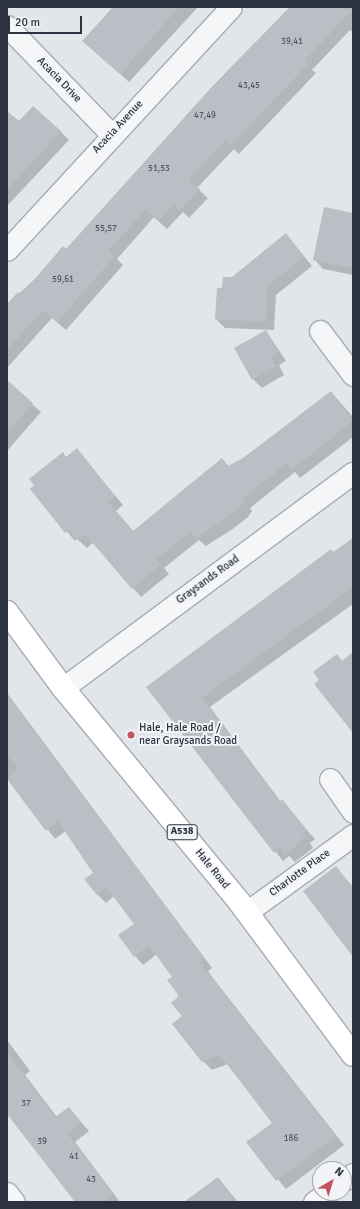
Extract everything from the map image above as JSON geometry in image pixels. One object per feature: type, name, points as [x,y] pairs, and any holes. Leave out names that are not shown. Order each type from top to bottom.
[{"type":"main road","name":"Hale Road","points":[[7,612],[64,688],[247,912],[353,1055]]},
{"type":"street","name":"Acacia Avenue","points":[[7,250],[111,134],[231,7]]},
{"type":"street","name":"Acacia Drive","points":[[7,26],[111,134]]},
{"type":"street","points":[[320,331],[353,375]]},
{"type":"street","name":"Graysands Road","points":[[64,688],[353,473]]},
{"type":"street","points":[[330,780],[353,812]]},
{"type":"street","name":"Charlotte Place","points":[[247,912],[353,835]]},
{"type":"street","points":[[7,1193],[14,1202]]},
{"type":"building","points":[[114,7],[179,7],[120,74],[82,41]]},
{"type":"building","points":[[290,7],[353,9],[304,61],[308,64],[230,146],[225,141],[189,179],[200,189],[180,210],[174,205],[158,221],[145,210],[109,250],[115,256],[57,322],[43,310],[7,350],[7,304],[18,292],[21,295],[63,246],[66,249],[211,88]]},
{"type":"building","points":[[33,106],[61,131],[7,190],[7,111],[19,121]]},
{"type":"building","points":[[324,207],[353,213],[353,268],[313,260]]},
{"type":"building","points":[[286,233],[304,257],[267,286],[266,322],[215,319],[217,288],[222,288],[223,277],[232,277]]},
{"type":"building","points":[[266,330],[278,352],[271,356],[276,366],[252,380],[234,348]]},
{"type":"building","points":[[7,380],[33,403],[7,433]]},
{"type":"building","points":[[331,391],[353,421],[291,470],[286,464],[242,499],[244,502],[239,508],[225,519],[196,538],[191,531],[156,559],[161,565],[132,589],[85,534],[77,540],[69,530],[65,533],[30,489],[34,485],[29,479],[63,452],[66,457],[77,448],[115,496],[108,502],[133,531],[222,458],[228,466],[243,458]]},
{"type":"building","points":[[353,538],[353,587],[202,698],[280,801],[282,799],[307,830],[302,834],[305,838],[285,854],[280,848],[274,853],[146,687],[331,549],[334,553]]},
{"type":"building","points":[[353,652],[353,733],[314,684],[319,680],[313,672],[337,654],[342,661]]},
{"type":"building","points":[[7,694],[204,958],[200,962],[207,972],[336,1136],[276,1181],[246,1142],[272,1123],[220,1055],[202,1062],[172,1024],[182,1016],[171,1003],[179,996],[167,980],[172,977],[149,945],[134,957],[118,935],[134,924],[106,887],[97,895],[84,879],[93,873],[58,821],[46,831],[7,779],[18,768],[7,755]]},
{"type":"building","points":[[336,866],[353,888],[353,957],[303,891]]},
{"type":"building","points":[[7,1052],[55,1117],[69,1107],[81,1122],[67,1133],[113,1194],[102,1202],[75,1202],[7,1114]]},
{"type":"building","points":[[218,1177],[237,1202],[184,1202]]},
{"type":"place","name":"Hale, Hale Road / near Graysands Road","points":[[131,735]]}]
